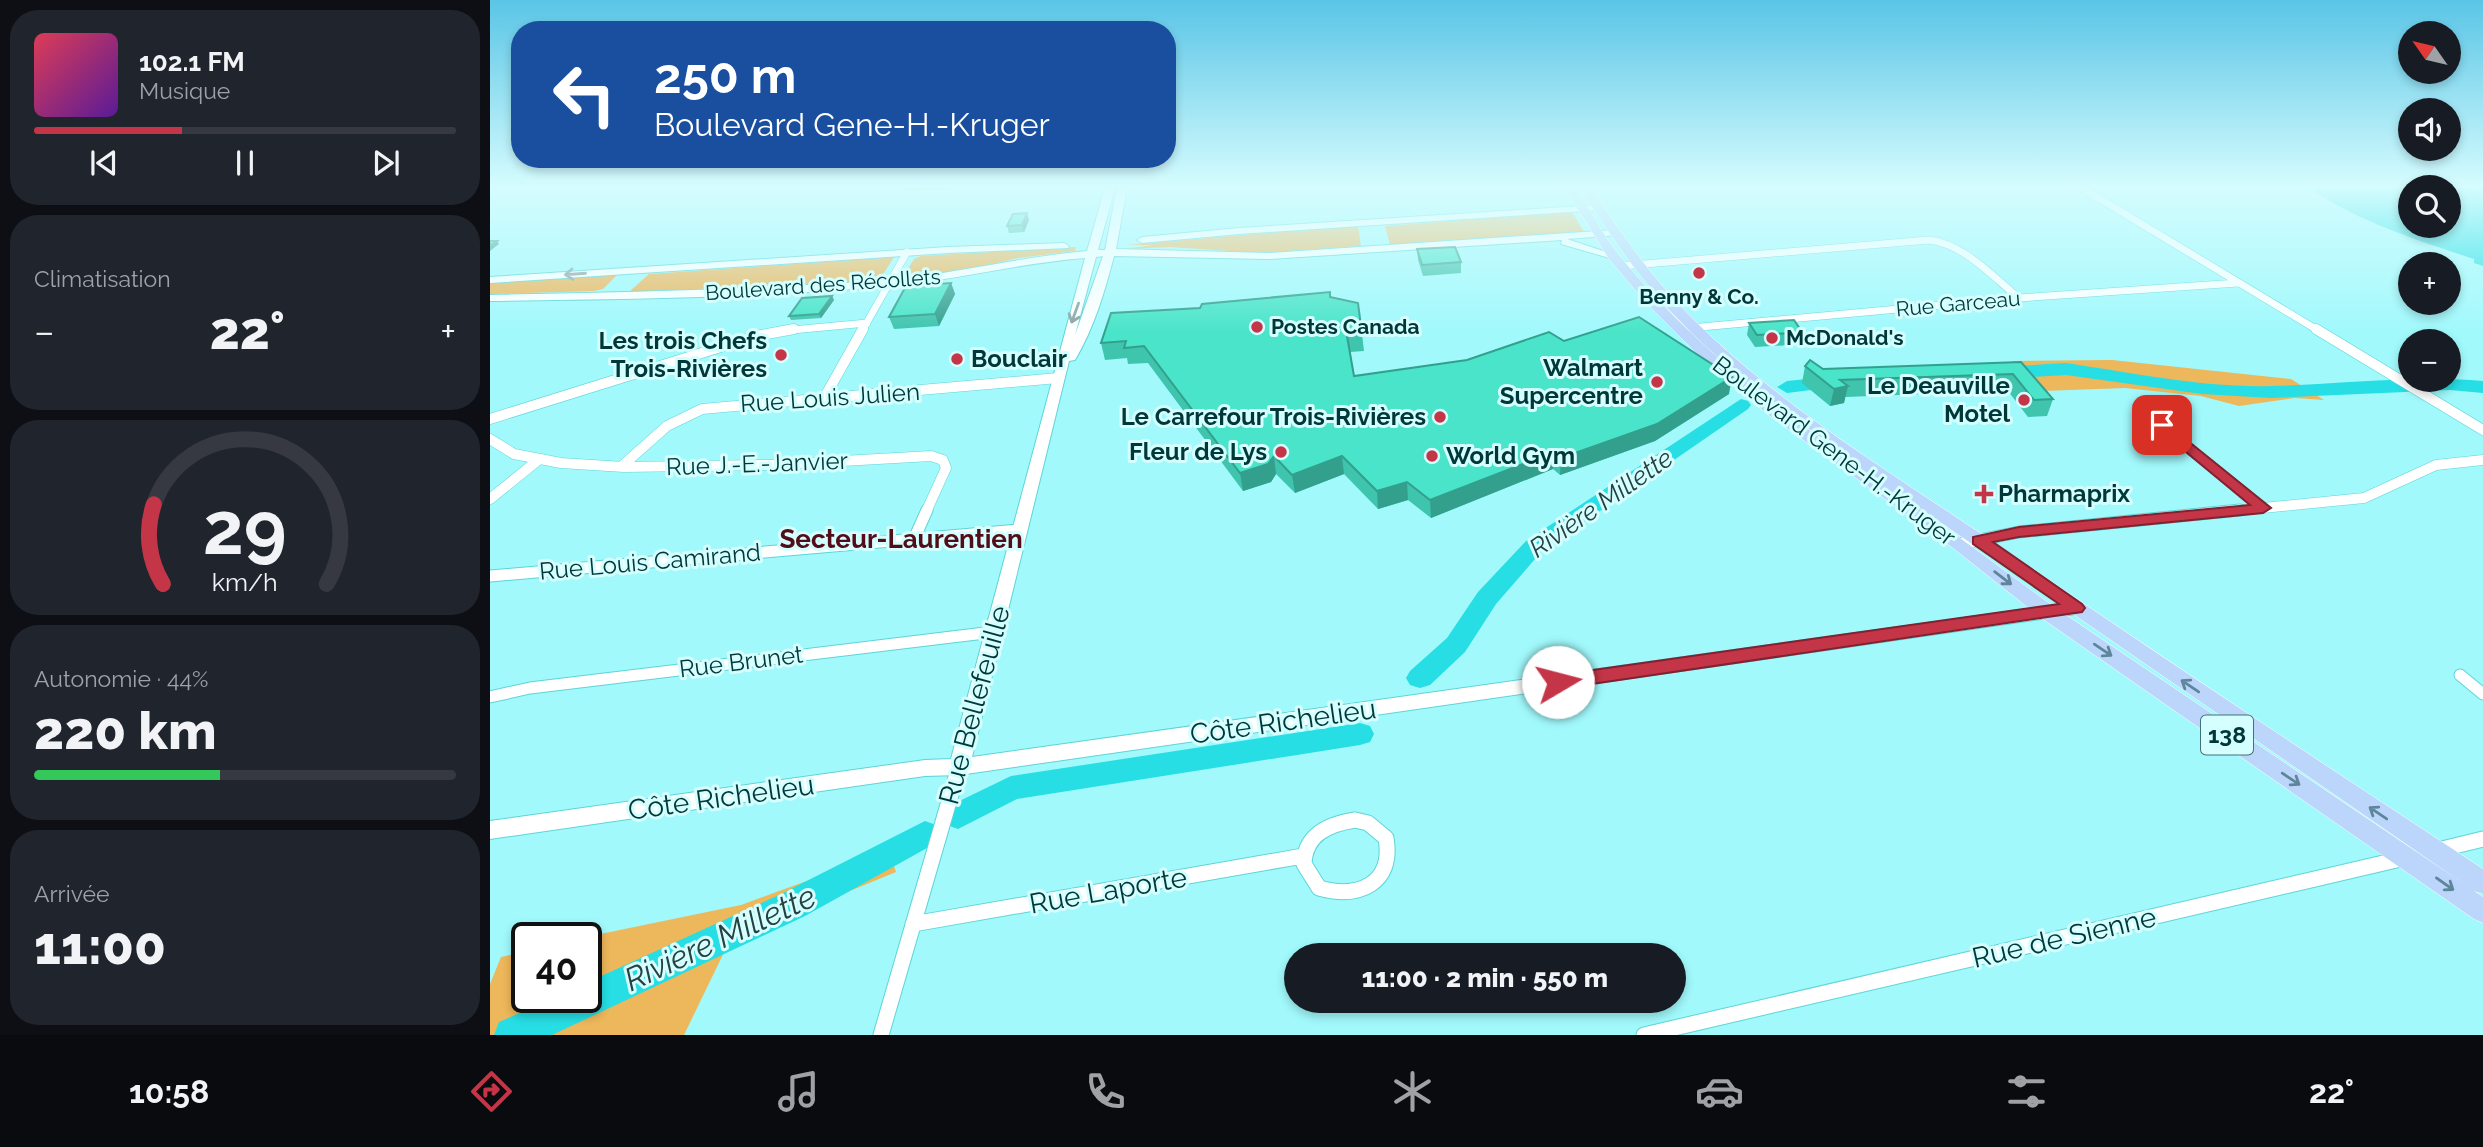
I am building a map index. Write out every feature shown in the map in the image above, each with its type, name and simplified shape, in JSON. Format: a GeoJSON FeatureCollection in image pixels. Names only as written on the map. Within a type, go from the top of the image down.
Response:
{"type":"FeatureCollection","features":[{"type":"Feature","properties":{"kind":"main road","name":"Rue Bellefeuille"},"geometry":{"type":"LineString","coordinates":[[959,767],[1097,236]]}},
{"type":"Feature","properties":{"kind":"main road","name":"Rue Bellefeuille"},"geometry":{"type":"LineString","coordinates":[[1059,375],[1076,346],[1090,312],[1112,236]]}},
{"type":"Feature","properties":{"kind":"main road","name":"Boulevard des Récollets"},"geometry":{"type":"LineString","coordinates":[[490,280],[907,252],[1094,248],[1223,236]]}},
{"type":"Feature","properties":{"kind":"main road"},"geometry":{"type":"LineString","coordinates":[[1372,236],[1372,250]]}},
{"type":"Feature","properties":{"kind":"main road","name":"Boulevard des Récollets"},"geometry":{"type":"LineString","coordinates":[[1110,247],[1269,256],[1570,236]]}},
{"type":"Feature","properties":{"kind":"main road","name":"Boulevard Gene-H.-Kruger"},"geometry":{"type":"LineString","coordinates":[[1600,236],[1617,261],[1678,329],[1775,413],[1959,544],[2047,612],[2483,911]]}},
{"type":"Feature","properties":{"kind":"main road","name":"Boulevard Gene-H.-Kruger"},"geometry":{"type":"LineString","coordinates":[[1617,236],[1695,327],[1723,354],[1791,407],[2076,608],[2483,883]]}},
{"type":"Feature","properties":{"kind":"main road"},"geometry":{"type":"LineString","coordinates":[[1549,238],[1617,261]]}},
{"type":"Feature","properties":{"kind":"main road","name":"Boulevard des Récollets"},"geometry":{"type":"LineString","coordinates":[[490,298],[747,292],[888,283],[943,278],[1094,248]]}},
{"type":"Feature","properties":{"kind":"main road"},"geometry":{"type":"LineString","coordinates":[[616,295],[643,270]]}},
{"type":"Feature","properties":{"kind":"main road"},"geometry":{"type":"LineString","coordinates":[[600,296],[628,271]]}},
{"type":"Feature","properties":{"kind":"main road","name":"Côte Richelieu"},"geometry":{"type":"LineString","coordinates":[[490,830],[900,771],[959,767],[2076,608]]}},
{"type":"Feature","properties":{"kind":"street"},"geometry":{"type":"LineString","coordinates":[[2161,236],[2483,430]]}},
{"type":"Feature","properties":{"kind":"street"},"geometry":{"type":"LineString","coordinates":[[1617,261],[1638,264],[1929,240],[1945,242],[1956,248],[2019,298]]}},
{"type":"Feature","properties":{"kind":"street"},"geometry":{"type":"LineString","coordinates":[[824,400],[907,252]]}},
{"type":"Feature","properties":{"kind":"street","name":"Rue Garceau"},"geometry":{"type":"LineString","coordinates":[[1678,329],[2019,298],[2238,283]]}},
{"type":"Feature","properties":{"kind":"street"},"geometry":{"type":"LineString","coordinates":[[490,419],[755,336],[788,330],[867,323]]}},
{"type":"Feature","properties":{"kind":"street","name":"Rue Louis Julien"},"geometry":{"type":"LineString","coordinates":[[622,466],[667,426],[702,409],[824,400],[1059,375]]}},
{"type":"Feature","properties":{"kind":"street"},"geometry":{"type":"LineString","coordinates":[[2175,434],[2263,508]]}},
{"type":"Feature","properties":{"kind":"street","name":"Rue J.-E.-Janvier"},"geometry":{"type":"LineString","coordinates":[[490,439],[492,444],[513,455],[537,461],[622,466],[754,467],[931,456],[943,460],[946,468],[914,539]]}},
{"type":"Feature","properties":{"kind":"street"},"geometry":{"type":"LineString","coordinates":[[1959,544],[2019,532],[2364,498],[2436,465],[2483,460]]}},
{"type":"Feature","properties":{"kind":"street"},"geometry":{"type":"LineString","coordinates":[[490,499],[537,461]]}},
{"type":"Feature","properties":{"kind":"street","name":"Rue Louis Camirand"},"geometry":{"type":"LineString","coordinates":[[490,576],[1019,530]]}},
{"type":"Feature","properties":{"kind":"street","name":"Rue Brunet"},"geometry":{"type":"LineString","coordinates":[[490,697],[530,688],[993,632]]}},
{"type":"Feature","properties":{"kind":"street"},"geometry":{"type":"LineString","coordinates":[[2460,675],[2483,694]]}},
{"type":"Feature","properties":{"kind":"street","name":"Rue Bellefeuille"},"geometry":{"type":"LineString","coordinates":[[881,1035],[959,767]]}},
{"type":"Feature","properties":{"kind":"street"},"geometry":{"type":"LineString","coordinates":[[1341,821],[1368,822],[1379,829],[1390,850],[1383,874],[1373,884],[1346,894],[1319,888],[1304,869],[1303,856],[1316,833],[1341,821]]}},
{"type":"Feature","properties":{"kind":"street","name":"Rue de Sienne"},"geometry":{"type":"LineString","coordinates":[[1644,1035],[1666,1033],[2483,839]]}},
{"type":"Feature","properties":{"kind":"street","name":"Rue Laporte"},"geometry":{"type":"LineString","coordinates":[[913,924],[1303,856]]}},
{"type":"Feature","properties":{"kind":"shaded area"},"geometry":{"type":"Polygon","coordinates":[[[1225,236],[1360,236],[1361,246],[1260,253],[1170,247],[1125,249],[1153,245],[1126,245],[1225,236]]]}},
{"type":"Feature","properties":{"kind":"shaded area"},"geometry":{"type":"Polygon","coordinates":[[[1388,236],[1520,236],[1390,245],[1388,236]]]}},
{"type":"Feature","properties":{"kind":"shaded area"},"geometry":{"type":"Polygon","coordinates":[[[1076,247],[1075,251],[1018,258],[953,273],[903,277],[914,259],[921,256],[1076,247]]]}},
{"type":"Feature","properties":{"kind":"shaded area"},"geometry":{"type":"Polygon","coordinates":[[[894,257],[880,279],[875,281],[629,292],[649,274],[894,257]]]}},
{"type":"Feature","properties":{"kind":"shaded area"},"geometry":{"type":"Polygon","coordinates":[[[616,276],[603,289],[594,291],[490,294],[490,282],[616,276]]]}},
{"type":"Feature","properties":{"kind":"shaded area"},"geometry":{"type":"Polygon","coordinates":[[[2112,360],[2291,379],[2324,400],[2295,398],[2239,406],[2201,396],[2125,388],[2042,391],[2002,370],[2013,361],[2112,360]]]}},
{"type":"Feature","properties":{"kind":"shaded area"},"geometry":{"type":"Polygon","coordinates":[[[889,851],[896,872],[730,940],[684,1035],[490,1035],[490,984],[501,957],[511,955],[511,1013],[602,1013],[602,934],[741,905],[889,851]]]}},
{"type":"Feature","properties":{"kind":"water"},"geometry":{"type":"Polygon","coordinates":[[[2483,236],[2483,266],[2474,263],[2474,259],[2461,255],[2461,252],[2453,252],[2412,238],[2483,236]]]}},
{"type":"Feature","properties":{"kind":"building"},"geometry":{"type":"Polygon","coordinates":[[[1455,247],[1461,262],[1422,265],[1417,249],[1455,247]]]}},
{"type":"Feature","properties":{"kind":"building"},"geometry":{"type":"Polygon","coordinates":[[[951,283],[935,314],[889,317],[906,286],[951,283]]]}},
{"type":"Feature","properties":{"kind":"building","name":"Le Carrefour Trois-Rivières"},"geometry":{"type":"Polygon","coordinates":[[[1330,292],[1330,297],[1358,303],[1362,334],[1347,336],[1354,376],[1467,360],[1549,332],[1564,341],[1639,317],[1732,377],[1657,424],[1561,458],[1554,452],[1430,500],[1407,482],[1377,491],[1342,456],[1292,475],[1274,456],[1268,464],[1240,473],[1144,346],[1124,348],[1126,341],[1101,343],[1111,313],[1200,308],[1202,304],[1330,292]]]}},
{"type":"Feature","properties":{"kind":"building"},"geometry":{"type":"Polygon","coordinates":[[[832,296],[819,314],[789,316],[802,298],[832,296]]]}},
{"type":"Feature","properties":{"kind":"building"},"geometry":{"type":"Polygon","coordinates":[[[1794,320],[1800,329],[1794,333],[1757,335],[1749,323],[1794,320]]]}},
{"type":"Feature","properties":{"kind":"building"},"geometry":{"type":"Polygon","coordinates":[[[1810,360],[1823,369],[2021,362],[2053,399],[2034,400],[2013,374],[1840,380],[1848,386],[1834,389],[1805,366],[1810,360]]]}},
{"type":"Feature","properties":{"kind":"waterway","name":"Rivière Millette"},"geometry":{"type":"LineString","coordinates":[[1999,373],[2066,369],[2202,388],[2271,392],[2450,384],[2483,387]]}},
{"type":"Feature","properties":{"kind":"waterway","name":"Rivière Millette"},"geometry":{"type":"LineString","coordinates":[[1787,387],[1836,382]]}},
{"type":"Feature","properties":{"kind":"waterway","name":"Rivière Millette"},"geometry":{"type":"LineString","coordinates":[[1420,678],[1456,645],[1487,598],[1534,546],[1741,405]]}},
{"type":"Feature","properties":{"kind":"waterway","name":"Rivière Millette"},"geometry":{"type":"LineString","coordinates":[[958,816],[1011,788],[1360,734]]}},
{"type":"Feature","properties":{"kind":"waterway","name":"Rivière Millette"},"geometry":{"type":"LineString","coordinates":[[512,1035],[793,905],[925,834]]}},
{"type":"Feature","properties":{"kind":"place","name":"Benny & Co."},"geometry":{"type":"Point","coordinates":[1699,273]}},
{"type":"Feature","properties":{"kind":"place","name":"Postes Canada"},"geometry":{"type":"Point","coordinates":[1257,327]}},
{"type":"Feature","properties":{"kind":"place","name":"McDonald's"},"geometry":{"type":"Point","coordinates":[1772,338]}},
{"type":"Feature","properties":{"kind":"place","name":"Les trois Chefs Trois-Rivières"},"geometry":{"type":"Point","coordinates":[781,355]}},
{"type":"Feature","properties":{"kind":"place","name":"Bouclair"},"geometry":{"type":"Point","coordinates":[957,359]}},
{"type":"Feature","properties":{"kind":"place","name":"Walmart Supercentre"},"geometry":{"type":"Point","coordinates":[1657,382]}},
{"type":"Feature","properties":{"kind":"place","name":"Le Deauville Motel"},"geometry":{"type":"Point","coordinates":[2024,400]}},
{"type":"Feature","properties":{"kind":"place","name":"Le Carrefour Trois-Rivières"},"geometry":{"type":"Point","coordinates":[1440,417]}},
{"type":"Feature","properties":{"kind":"place","name":"Fleur de Lys"},"geometry":{"type":"Point","coordinates":[1281,452]}},
{"type":"Feature","properties":{"kind":"place","name":"World Gym"},"geometry":{"type":"Point","coordinates":[1432,456]}},
{"type":"Feature","properties":{"kind":"place","name":"Pharmaprix"},"geometry":{"type":"Point","coordinates":[1984,494]}},
{"type":"Feature","properties":{"kind":"district","name":"Secteur-Laurentien"},"geometry":{"type":"Point","coordinates":[901,539]}},
{"type":"Feature","properties":{"kind":"route"},"geometry":{"type":"LineString","coordinates":[[1558,682],[2076,608],[1979,540],[2019,532],[2263,508],[2162,425]]}}]}
